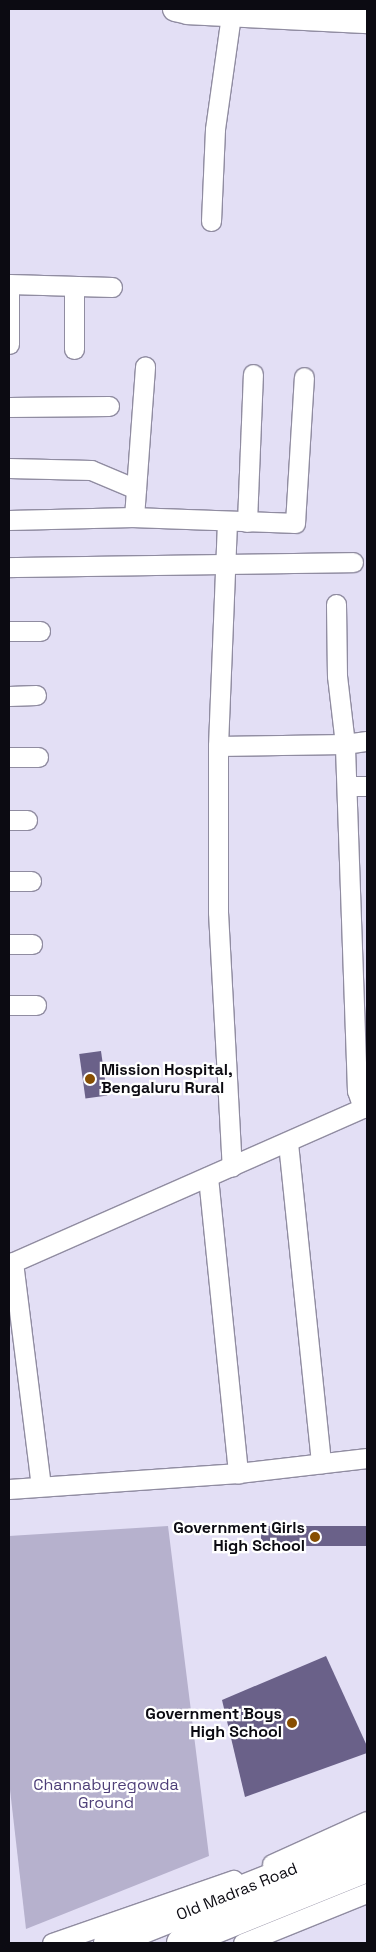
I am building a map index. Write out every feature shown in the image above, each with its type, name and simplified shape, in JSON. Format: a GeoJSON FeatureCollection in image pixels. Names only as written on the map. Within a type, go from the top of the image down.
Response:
{"type":"FeatureCollection","features":[{"type":"Feature","properties":{"kind":"highway","name":"Old Madras Road"},"geometry":{"type":"LineString","coordinates":[[108,1943],[367,1840]]}},
{"type":"Feature","properties":{"kind":"highway","name":"Old Madras Road"},"geometry":{"type":"LineString","coordinates":[[182,1943],[367,1868]]}},
{"type":"Feature","properties":{"kind":"main road"},"geometry":{"type":"LineString","coordinates":[[175,9],[231,15],[367,21]]}},
{"type":"Feature","properties":{"kind":"street"},"geometry":{"type":"LineString","coordinates":[[211,221],[215,130],[231,15]]}},
{"type":"Feature","properties":{"kind":"street"},"geometry":{"type":"LineString","coordinates":[[367,15],[367,21]]}},
{"type":"Feature","properties":{"kind":"street"},"geometry":{"type":"LineString","coordinates":[[9,344],[9,284],[112,287]]}},
{"type":"Feature","properties":{"kind":"street"},"geometry":{"type":"LineString","coordinates":[[74,286],[74,349]]}},
{"type":"Feature","properties":{"kind":"street"},"geometry":{"type":"LineString","coordinates":[[134,517],[145,366]]}},
{"type":"Feature","properties":{"kind":"street"},"geometry":{"type":"LineString","coordinates":[[248,522],[253,374]]}},
{"type":"Feature","properties":{"kind":"street"},"geometry":{"type":"LineString","coordinates":[[9,520],[134,517],[227,522],[295,523],[304,377]]}},
{"type":"Feature","properties":{"kind":"street"},"geometry":{"type":"LineString","coordinates":[[9,407],[109,406]]}},
{"type":"Feature","properties":{"kind":"street"},"geometry":{"type":"LineString","coordinates":[[9,468],[92,470],[136,489]]}},
{"type":"Feature","properties":{"kind":"street"},"geometry":{"type":"LineString","coordinates":[[227,522],[218,746],[218,912],[232,1167]]}},
{"type":"Feature","properties":{"kind":"street"},"geometry":{"type":"LineString","coordinates":[[9,567],[353,562]]}},
{"type":"Feature","properties":{"kind":"street"},"geometry":{"type":"LineString","coordinates":[[41,1486],[11,1263],[288,1143],[365,1107],[357,1091],[347,853],[348,786],[337,676],[336,604]]}},
{"type":"Feature","properties":{"kind":"street"},"geometry":{"type":"LineString","coordinates":[[9,631],[40,631]]}},
{"type":"Feature","properties":{"kind":"street"},"geometry":{"type":"LineString","coordinates":[[9,696],[36,695]]}},
{"type":"Feature","properties":{"kind":"street"},"geometry":{"type":"LineString","coordinates":[[218,746],[345,744],[367,741]]}},
{"type":"Feature","properties":{"kind":"street"},"geometry":{"type":"LineString","coordinates":[[9,757],[38,757]]}},
{"type":"Feature","properties":{"kind":"street"},"geometry":{"type":"LineString","coordinates":[[348,786],[367,786]]}},
{"type":"Feature","properties":{"kind":"street"},"geometry":{"type":"LineString","coordinates":[[9,881],[30,881]]}},
{"type":"Feature","properties":{"kind":"street"},"geometry":{"type":"LineString","coordinates":[[9,944],[32,944]]}},
{"type":"Feature","properties":{"kind":"street"},"geometry":{"type":"LineString","coordinates":[[9,1005],[36,1005]]}},
{"type":"Feature","properties":{"kind":"street"},"geometry":{"type":"LineString","coordinates":[[288,1143],[321,1463]]}},
{"type":"Feature","properties":{"kind":"street"},"geometry":{"type":"LineString","coordinates":[[208,1177],[238,1473]]}},
{"type":"Feature","properties":{"kind":"street"},"geometry":{"type":"LineString","coordinates":[[9,1489],[238,1473],[367,1458]]}},
{"type":"Feature","properties":{"kind":"street"},"geometry":{"type":"LineString","coordinates":[[52,1943],[257,1871],[367,1821]]}},
{"type":"Feature","properties":{"kind":"street"},"geometry":{"type":"LineString","coordinates":[[264,1939],[367,1893]]}},
{"type":"Feature","properties":{"kind":"green space","name":"Channabyregowda Ground"},"geometry":{"type":"Polygon","coordinates":[[[168,1526],[209,1856],[26,1929],[9,1781],[9,1536],[168,1526]]]}},
{"type":"Feature","properties":{"kind":"building"},"geometry":{"type":"Polygon","coordinates":[[[101,1051],[107,1096],[85,1099],[79,1054],[101,1051]]]}},
{"type":"Feature","properties":{"kind":"building","name":"Government Girls High School"},"geometry":{"type":"Polygon","coordinates":[[[261,1526],[367,1526],[367,1546],[261,1546],[261,1526]]]}},
{"type":"Feature","properties":{"kind":"building","name":"Government Boys High School"},"geometry":{"type":"Polygon","coordinates":[[[326,1656],[367,1746],[367,1753],[245,1797],[222,1700],[326,1656]]]}},
{"type":"Feature","properties":{"kind":"place","name":"Mission Hospital, Bengaluru Rural"},"geometry":{"type":"Point","coordinates":[90,1079]}},
{"type":"Feature","properties":{"kind":"place","name":"Government Girls High School"},"geometry":{"type":"Point","coordinates":[315,1537]}},
{"type":"Feature","properties":{"kind":"place","name":"Government Boys High School"},"geometry":{"type":"Point","coordinates":[292,1723]}}]}
